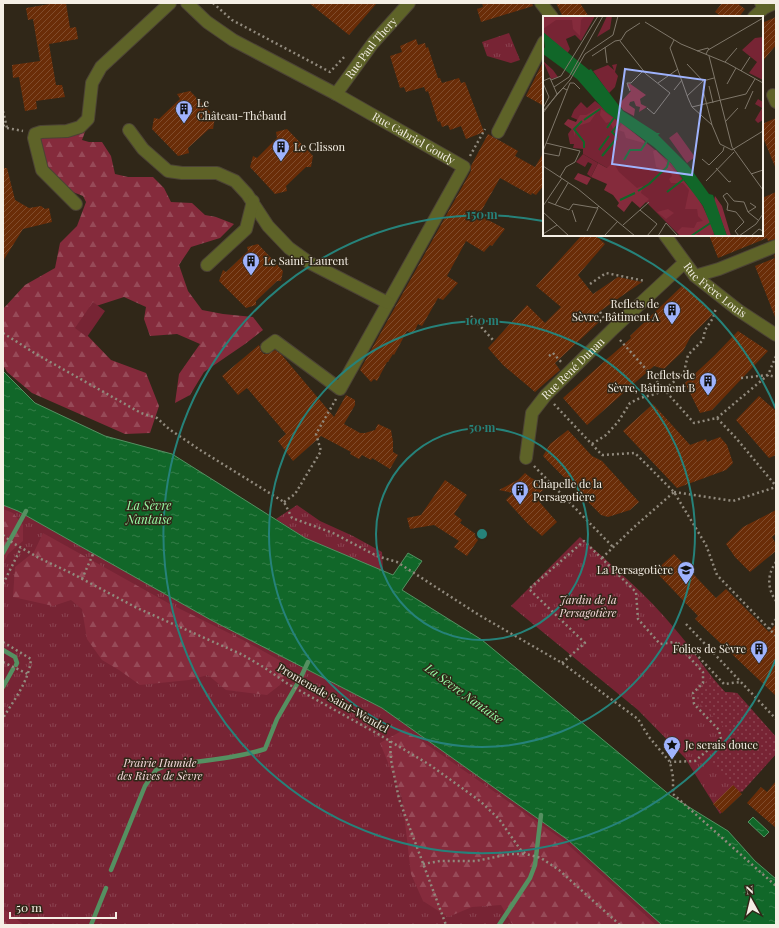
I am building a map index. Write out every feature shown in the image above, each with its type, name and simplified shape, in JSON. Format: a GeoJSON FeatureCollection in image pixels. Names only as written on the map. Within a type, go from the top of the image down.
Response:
{"type":"FeatureCollection","features":[{"type":"Feature","properties":{"kind":"street"},"geometry":{"type":"LineString","coordinates":[[76,204],[42,170],[34,138],[35,134],[41,132],[67,131],[80,127],[88,119],[92,83],[101,66],[170,3]]}},
{"type":"Feature","properties":{"kind":"street","name":"Rue Gabriel Goudy"},"geometry":{"type":"LineString","coordinates":[[187,3],[207,22],[233,40],[336,94],[464,167],[340,389]]}},
{"type":"Feature","properties":{"kind":"street","name":"Rue Paul Thery"},"geometry":{"type":"LineString","coordinates":[[336,94],[373,43],[409,3]]}},
{"type":"Feature","properties":{"kind":"street"},"geometry":{"type":"LineString","coordinates":[[541,3],[551,16]]}},
{"type":"Feature","properties":{"kind":"street"},"geometry":{"type":"LineString","coordinates":[[755,16],[767,5]]}},
{"type":"Feature","properties":{"kind":"street"},"geometry":{"type":"LineString","coordinates":[[498,132],[543,44]]}},
{"type":"Feature","properties":{"kind":"street"},"geometry":{"type":"LineString","coordinates":[[129,130],[143,149],[168,171],[182,173],[217,173],[235,181],[252,201],[268,226],[289,248],[310,263],[388,303]]}},
{"type":"Feature","properties":{"kind":"street"},"geometry":{"type":"LineString","coordinates":[[246,229],[252,201]]}},
{"type":"Feature","properties":{"kind":"street"},"geometry":{"type":"LineString","coordinates":[[207,265],[246,229],[268,226]]}},
{"type":"Feature","properties":{"kind":"street","name":"Rue Frère Louis"},"geometry":{"type":"LineString","coordinates":[[666,236],[695,276],[738,310],[776,335]]}},
{"type":"Feature","properties":{"kind":"street"},"geometry":{"type":"LineString","coordinates":[[695,276],[719,269],[776,246]]}},
{"type":"Feature","properties":{"kind":"street","name":"Rue René Dunan"},"geometry":{"type":"LineString","coordinates":[[526,458],[532,413],[609,326],[684,263]]}},
{"type":"Feature","properties":{"kind":"street"},"geometry":{"type":"LineString","coordinates":[[267,347],[276,341],[340,389]]}},
{"type":"Feature","properties":{"kind":"path"},"geometry":{"type":"LineString","coordinates":[[213,3],[232,20],[330,72],[347,55]]}},
{"type":"Feature","properties":{"kind":"path"},"geometry":{"type":"LineString","coordinates":[[3,111],[7,128]]}},
{"type":"Feature","properties":{"kind":"path"},"geometry":{"type":"LineString","coordinates":[[3,125],[7,128],[35,134]]}},
{"type":"Feature","properties":{"kind":"path"},"geometry":{"type":"LineString","coordinates":[[590,284],[606,273],[648,282]]}},
{"type":"Feature","properties":{"kind":"path"},"geometry":{"type":"LineString","coordinates":[[592,444],[606,435],[618,422],[630,403],[640,398],[656,394],[665,389],[684,372],[688,355],[703,340],[705,330],[713,318],[716,308]]}},
{"type":"Feature","properties":{"kind":"path"},"geometry":{"type":"LineString","coordinates":[[600,312],[609,326],[694,423],[717,418],[730,408],[768,375],[776,356]]}},
{"type":"Feature","properties":{"kind":"path"},"geometry":{"type":"LineString","coordinates":[[471,316],[494,341]]}},
{"type":"Feature","properties":{"kind":"path"},"geometry":{"type":"LineString","coordinates":[[3,333],[36,354],[141,414],[157,418],[169,429],[200,450],[284,502],[292,518],[334,533],[377,556],[398,562],[480,615],[562,663],[638,719],[670,762],[674,794],[776,886]]}},
{"type":"Feature","properties":{"kind":"path"},"geometry":{"type":"LineString","coordinates":[[549,356],[553,354],[563,364]]}},
{"type":"Feature","properties":{"kind":"path"},"geometry":{"type":"LineString","coordinates":[[741,378],[768,375],[776,377]]}},
{"type":"Feature","properties":{"kind":"path"},"geometry":{"type":"LineString","coordinates":[[284,502],[295,494],[321,451],[316,434],[334,403],[340,389]]}},
{"type":"Feature","properties":{"kind":"path"},"geometry":{"type":"LineString","coordinates":[[546,396],[602,455],[635,453],[674,492],[706,545],[717,575],[776,636]]}},
{"type":"Feature","properties":{"kind":"path"},"geometry":{"type":"LineString","coordinates":[[602,558],[674,492],[733,501],[776,486],[736,438],[717,418]]}},
{"type":"Feature","properties":{"kind":"path"},"geometry":{"type":"LineString","coordinates":[[526,458],[613,547]]}},
{"type":"Feature","properties":{"kind":"path","name":"Promenade Saint-Wendel"},"geometry":{"type":"LineString","coordinates":[[3,535],[38,558],[137,608],[244,655],[288,684],[430,765],[480,800],[499,819],[520,849],[526,854],[540,858],[559,870],[620,925]]}},
{"type":"Feature","properties":{"kind":"path"},"geometry":{"type":"LineString","coordinates":[[562,663],[584,643],[529,590],[584,541],[636,592],[638,619],[660,644],[676,642],[694,652],[724,684],[741,682]]}},
{"type":"Feature","properties":{"kind":"path"},"geometry":{"type":"LineString","coordinates":[[3,584],[21,548]]}},
{"type":"Feature","properties":{"kind":"path"},"geometry":{"type":"LineString","coordinates":[[82,579],[94,552]]}},
{"type":"Feature","properties":{"kind":"path"},"geometry":{"type":"LineString","coordinates":[[776,562],[771,568],[769,584],[771,593],[776,601]]}},
{"type":"Feature","properties":{"kind":"path"},"geometry":{"type":"LineString","coordinates":[[769,629],[776,620]]}},
{"type":"Feature","properties":{"kind":"path"},"geometry":{"type":"LineString","coordinates":[[686,624],[776,719]]}},
{"type":"Feature","properties":{"kind":"path"},"geometry":{"type":"LineString","coordinates":[[3,642],[31,659],[28,674],[3,718]]}},
{"type":"Feature","properties":{"kind":"path"},"geometry":{"type":"LineString","coordinates":[[670,762],[695,761],[721,739],[719,730],[694,704],[693,693],[703,683],[703,672],[676,642]]}},
{"type":"Feature","properties":{"kind":"path"},"geometry":{"type":"LineString","coordinates":[[3,662],[28,674]]}},
{"type":"Feature","properties":{"kind":"path"},"geometry":{"type":"LineString","coordinates":[[390,741],[391,760],[399,799],[446,925]]}},
{"type":"Feature","properties":{"kind":"path"},"geometry":{"type":"LineString","coordinates":[[423,864],[476,861],[510,854],[526,854]]}},
{"type":"Feature","properties":{"kind":"green space"},"geometry":{"type":"Polygon","coordinates":[[[509,33],[520,60],[511,63],[487,56],[482,42],[509,33]]]}},
{"type":"Feature","properties":{"kind":"green space"},"geometry":{"type":"Polygon","coordinates":[[[61,129],[85,132],[82,140],[89,142],[102,142],[111,156],[115,174],[128,177],[153,177],[164,188],[171,202],[192,203],[205,215],[216,217],[234,224],[220,238],[191,247],[179,265],[188,291],[202,310],[253,317],[263,330],[204,372],[190,395],[175,403],[179,374],[200,344],[177,334],[150,336],[144,319],[146,307],[124,297],[90,308],[85,333],[111,360],[146,373],[159,406],[150,433],[125,434],[32,393],[7,372],[3,365],[3,309],[25,285],[55,268],[60,243],[77,226],[86,202],[83,196],[50,183],[38,138],[61,129]]]}},
{"type":"Feature","properties":{"kind":"green space"},"geometry":{"type":"Polygon","coordinates":[[[93,302],[105,311],[87,337],[75,328],[93,302]]]}},
{"type":"Feature","properties":{"kind":"green space","name":"Prairie Humide des Rives de Sèvre"},"geometry":{"type":"Polygon","coordinates":[[[3,505],[18,511],[211,620],[382,708],[568,840],[662,925],[3,925],[3,505]]]}},
{"type":"Feature","properties":{"kind":"green space"},"geometry":{"type":"Polygon","coordinates":[[[297,505],[320,521],[353,536],[382,552],[383,571],[305,538],[276,519],[297,505]]]}},
{"type":"Feature","properties":{"kind":"green space"},"geometry":{"type":"Polygon","coordinates":[[[3,509],[13,513],[23,525],[23,541],[8,554],[3,564],[3,509]]]}},
{"type":"Feature","properties":{"kind":"green space"},"geometry":{"type":"Polygon","coordinates":[[[43,533],[170,604],[243,640],[281,661],[285,674],[280,685],[267,695],[226,690],[208,675],[189,680],[140,685],[102,660],[87,639],[82,609],[71,600],[53,606],[13,597],[15,567],[34,552],[43,533]]]}},
{"type":"Feature","properties":{"kind":"green space","name":"Jardin de la Persagotière"},"geometry":{"type":"Polygon","coordinates":[[[580,537],[653,604],[682,637],[725,692],[737,693],[776,737],[776,754],[720,814],[685,758],[638,710],[511,606],[580,537]]]}},
{"type":"Feature","properties":{"kind":"green space"},"geometry":{"type":"Polygon","coordinates":[[[711,677],[725,692],[737,693],[776,737],[776,754],[742,792],[707,760],[732,735],[697,701],[696,691],[711,677]]]}},
{"type":"Feature","properties":{"kind":"green space"},"geometry":{"type":"Polygon","coordinates":[[[405,729],[563,840],[656,925],[515,925],[512,924],[501,905],[472,907],[448,917],[423,901],[411,874],[402,797],[380,743],[405,729]]]}},
{"type":"Feature","properties":{"kind":"green space"},"geometry":{"type":"Polygon","coordinates":[[[5,910],[24,925],[3,925],[3,911],[5,910]]]}},
{"type":"Feature","properties":{"kind":"water","name":"La Sèvre Nantaise"},"geometry":{"type":"Polygon","coordinates":[[[3,371],[35,403],[105,436],[172,454],[305,538],[393,575],[408,553],[422,561],[402,590],[482,640],[671,796],[728,831],[755,861],[776,879],[776,925],[662,925],[568,840],[382,708],[211,620],[18,511],[3,505],[3,371]]]}},
{"type":"Feature","properties":{"kind":"water"},"geometry":{"type":"Polygon","coordinates":[[[753,817],[769,832],[764,837],[748,822],[753,817]]]}},
{"type":"Feature","properties":{"kind":"building"},"geometry":{"type":"Polygon","coordinates":[[[56,3],[66,3],[70,28],[76,27],[78,39],[49,44],[56,85],[62,85],[65,97],[36,101],[37,109],[25,111],[19,77],[13,78],[12,65],[40,61],[33,19],[28,20],[26,8],[56,3]]]}},
{"type":"Feature","properties":{"kind":"building"},"geometry":{"type":"Polygon","coordinates":[[[309,3],[377,3],[349,35],[309,3]]]}},
{"type":"Feature","properties":{"kind":"building"},"geometry":{"type":"Polygon","coordinates":[[[482,3],[532,3],[533,6],[481,22],[477,9],[483,7],[482,3]]]}},
{"type":"Feature","properties":{"kind":"building"},"geometry":{"type":"Polygon","coordinates":[[[556,3],[580,3],[588,16],[562,16],[556,3]]]}},
{"type":"Feature","properties":{"kind":"building"},"geometry":{"type":"Polygon","coordinates":[[[722,3],[737,3],[745,9],[740,16],[721,16],[715,12],[722,3]]]}},
{"type":"Feature","properties":{"kind":"building"},"geometry":{"type":"Polygon","coordinates":[[[776,17],[776,45],[763,61],[763,23],[776,17]]]}},
{"type":"Feature","properties":{"kind":"building"},"geometry":{"type":"Polygon","coordinates":[[[416,39],[418,45],[425,43],[426,48],[428,47],[438,78],[440,78],[442,83],[459,78],[461,83],[465,82],[484,132],[466,139],[461,126],[450,130],[448,125],[442,127],[440,121],[438,122],[428,91],[426,92],[424,87],[406,92],[404,87],[400,88],[390,56],[402,52],[400,46],[416,39]]]}},
{"type":"Feature","properties":{"kind":"building"},"geometry":{"type":"Polygon","coordinates":[[[543,62],[543,105],[526,96],[543,62]]]}},
{"type":"Feature","properties":{"kind":"building","name":"Le Château-Thébaud"},"geometry":{"type":"Polygon","coordinates":[[[190,91],[215,117],[213,129],[209,129],[188,148],[189,153],[178,156],[152,129],[154,118],[159,119],[180,99],[177,94],[190,91]]]}},
{"type":"Feature","properties":{"kind":"building"},"geometry":{"type":"Polygon","coordinates":[[[776,118],[776,169],[763,137],[763,124],[776,118]]]}},
{"type":"Feature","properties":{"kind":"building","name":"Le Clisson"},"geometry":{"type":"Polygon","coordinates":[[[287,129],[313,156],[311,167],[306,167],[286,186],[287,191],[275,194],[250,167],[253,156],[257,158],[277,138],[276,132],[287,129]]]}},
{"type":"Feature","properties":{"kind":"building"},"geometry":{"type":"Polygon","coordinates":[[[488,134],[518,151],[515,156],[535,167],[543,154],[543,186],[536,195],[532,193],[531,195],[500,178],[479,215],[505,229],[492,246],[490,245],[484,252],[466,241],[447,276],[458,283],[443,300],[438,298],[422,326],[418,324],[413,334],[407,331],[394,355],[393,354],[387,362],[377,381],[374,379],[371,382],[360,370],[471,171],[471,166],[488,134]]]}},
{"type":"Feature","properties":{"kind":"building"},"geometry":{"type":"Polygon","coordinates":[[[3,168],[7,168],[15,200],[29,208],[41,206],[45,209],[49,208],[52,222],[23,229],[3,261],[3,168]]]}},
{"type":"Feature","properties":{"kind":"building"},"geometry":{"type":"Polygon","coordinates":[[[776,192],[776,239],[768,241],[767,238],[718,258],[709,236],[763,236],[763,198],[776,192]]]}},
{"type":"Feature","properties":{"kind":"building"},"geometry":{"type":"Polygon","coordinates":[[[581,236],[596,236],[605,244],[578,275],[593,294],[618,277],[642,282],[593,316],[599,322],[555,363],[560,370],[535,392],[503,365],[488,348],[527,305],[545,323],[561,307],[536,286],[581,236]]]}},
{"type":"Feature","properties":{"kind":"building","name":"Le Saint-Laurent"},"geometry":{"type":"Polygon","coordinates":[[[258,244],[283,271],[281,281],[277,281],[256,301],[256,305],[246,308],[219,281],[223,270],[226,272],[248,251],[247,247],[258,244]]]}},
{"type":"Feature","properties":{"kind":"building"},"geometry":{"type":"Polygon","coordinates":[[[776,254],[775,317],[755,266],[775,258],[774,255],[776,254]]]}},
{"type":"Feature","properties":{"kind":"building"},"geometry":{"type":"Polygon","coordinates":[[[683,285],[713,314],[691,336],[683,351],[664,369],[654,366],[587,425],[563,398],[631,338],[630,336],[683,285]]]}},
{"type":"Feature","properties":{"kind":"building"},"geometry":{"type":"Polygon","coordinates":[[[738,331],[768,351],[712,410],[700,413],[685,383],[738,331]]]}},
{"type":"Feature","properties":{"kind":"building"},"geometry":{"type":"Polygon","coordinates":[[[259,345],[264,354],[268,354],[275,350],[281,354],[334,417],[346,395],[355,400],[355,405],[344,424],[360,433],[375,430],[378,424],[391,430],[393,452],[398,455],[390,469],[372,458],[371,460],[362,455],[359,459],[350,454],[351,452],[321,436],[293,461],[278,441],[286,434],[247,388],[238,395],[222,376],[259,345]]]}},
{"type":"Feature","properties":{"kind":"building"},"geometry":{"type":"Polygon","coordinates":[[[759,396],[776,411],[776,455],[769,458],[736,420],[759,396]]]}},
{"type":"Feature","properties":{"kind":"building"},"geometry":{"type":"Polygon","coordinates":[[[653,404],[690,445],[706,439],[707,442],[720,437],[727,445],[733,463],[726,470],[677,488],[623,431],[653,404]]]}},
{"type":"Feature","properties":{"kind":"building"},"geometry":{"type":"Polygon","coordinates":[[[568,430],[592,456],[602,461],[639,502],[630,510],[608,517],[601,515],[543,456],[550,444],[568,430]]]}},
{"type":"Feature","properties":{"kind":"building","name":"Chapelle de la Persagotière"},"geometry":{"type":"Polygon","coordinates":[[[525,473],[536,480],[543,490],[535,497],[557,522],[542,536],[528,524],[506,500],[513,493],[499,490],[518,480],[525,473]]]}},
{"type":"Feature","properties":{"kind":"building"},"geometry":{"type":"Polygon","coordinates":[[[445,480],[467,495],[454,514],[462,520],[460,523],[477,535],[478,540],[467,556],[454,547],[459,541],[434,525],[410,529],[407,518],[421,515],[445,480]]]}},
{"type":"Feature","properties":{"kind":"building"},"geometry":{"type":"Polygon","coordinates":[[[776,510],[776,534],[772,537],[776,544],[776,551],[750,572],[735,557],[726,544],[743,527],[776,510]]]}},
{"type":"Feature","properties":{"kind":"building","name":"Folies de Sèvre"},"geometry":{"type":"Polygon","coordinates":[[[674,554],[716,598],[726,589],[769,632],[776,624],[776,696],[695,619],[698,616],[655,571],[674,554]]]}},
{"type":"Feature","properties":{"kind":"building"},"geometry":{"type":"Polygon","coordinates":[[[776,781],[776,828],[747,803],[761,787],[767,792],[776,781]]]}},
{"type":"Feature","properties":{"kind":"building"},"geometry":{"type":"Polygon","coordinates":[[[733,785],[742,794],[722,813],[713,804],[733,785]]]}},
{"type":"Feature","properties":{"kind":"waterway"},"geometry":{"type":"LineString","coordinates":[[3,553],[26,511]]}},
{"type":"Feature","properties":{"kind":"waterway"},"geometry":{"type":"LineString","coordinates":[[3,650],[15,657],[17,663],[16,665]]}},
{"type":"Feature","properties":{"kind":"waterway"},"geometry":{"type":"LineString","coordinates":[[111,870],[145,786],[156,770],[165,766],[228,757],[265,749],[277,719],[308,662]]}},
{"type":"Feature","properties":{"kind":"waterway"},"geometry":{"type":"LineString","coordinates":[[3,687],[13,669]]}},
{"type":"Feature","properties":{"kind":"waterway"},"geometry":{"type":"LineString","coordinates":[[499,925],[530,878],[535,865],[541,815]]}},
{"type":"Feature","properties":{"kind":"waterway"},"geometry":{"type":"LineString","coordinates":[[91,925],[106,888]]}},
{"type":"Feature","properties":{"kind":"place","name":"Le Château-Thébaud"},"geometry":{"type":"Point","coordinates":[184,124]}},
{"type":"Feature","properties":{"kind":"place","name":"Le Clisson"},"geometry":{"type":"Point","coordinates":[281,162]}},
{"type":"Feature","properties":{"kind":"place","name":"Le Saint-Laurent"},"geometry":{"type":"Point","coordinates":[251,276]}},
{"type":"Feature","properties":{"kind":"place","name":"Reflets de Sèvre, Bâtiment A"},"geometry":{"type":"Point","coordinates":[672,325]}},
{"type":"Feature","properties":{"kind":"place","name":"Reflets de Sèvre, Bâtiment B"},"geometry":{"type":"Point","coordinates":[708,396]}},
{"type":"Feature","properties":{"kind":"place","name":"Chapelle de la Persagotière"},"geometry":{"type":"Point","coordinates":[520,505]}},
{"type":"Feature","properties":{"kind":"place","name":"La Persagotière"},"geometry":{"type":"Point","coordinates":[686,585]}},
{"type":"Feature","properties":{"kind":"place","name":"Folies de Sèvre"},"geometry":{"type":"Point","coordinates":[759,664]}},
{"type":"Feature","properties":{"kind":"place","name":"Je serais douce"},"geometry":{"type":"Point","coordinates":[672,760]}}]}
